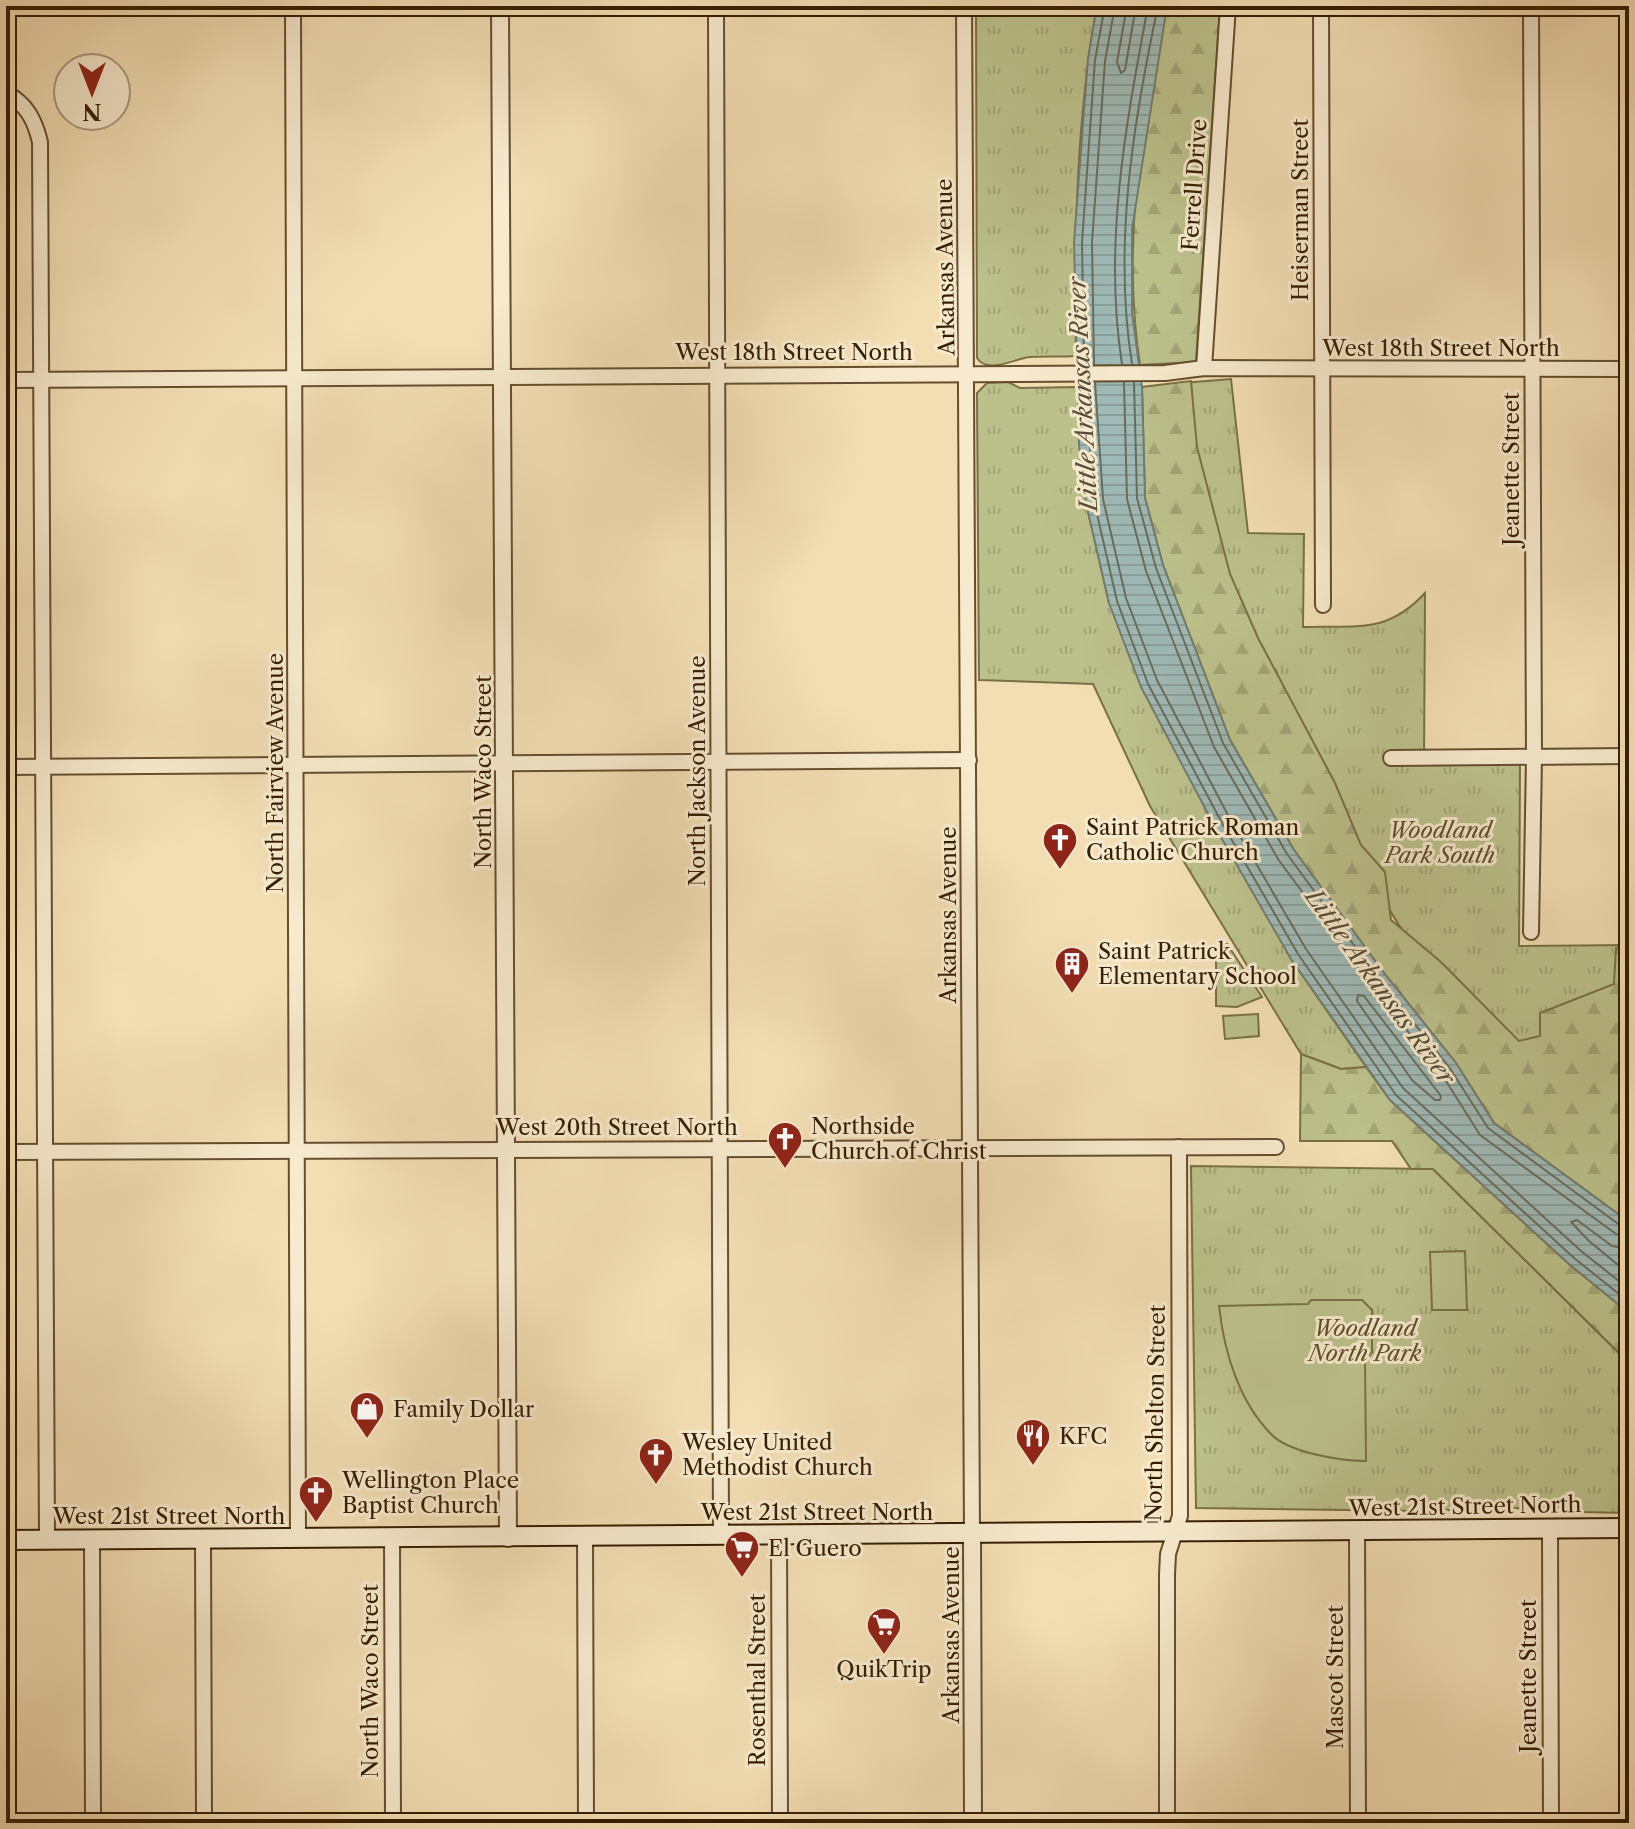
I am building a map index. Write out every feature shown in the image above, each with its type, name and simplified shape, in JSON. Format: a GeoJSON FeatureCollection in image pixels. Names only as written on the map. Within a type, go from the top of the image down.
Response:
{"type":"FeatureCollection","features":[{"type":"Feature","properties":{"kind":"main road","name":"West 21st Street North"},"geometry":{"type":"LineString","coordinates":[[6,1540],[1629,1528]]}},
{"type":"Feature","properties":{"kind":"street","name":"North Fairview Avenue"},"geometry":{"type":"LineString","coordinates":[[293,6],[298,1539]]}},
{"type":"Feature","properties":{"kind":"street","name":"North Waco Street"},"geometry":{"type":"LineString","coordinates":[[500,6],[508,1538]]}},
{"type":"Feature","properties":{"kind":"street","name":"North Jackson Avenue"},"geometry":{"type":"LineString","coordinates":[[716,6],[721,1536]]}},
{"type":"Feature","properties":{"kind":"street","name":"Arkansas Avenue"},"geometry":{"type":"LineString","coordinates":[[964,6],[973,1823]]}},
{"type":"Feature","properties":{"kind":"street","name":"Ferrell Drive"},"geometry":{"type":"LineString","coordinates":[[1204,368],[1228,6]]}},
{"type":"Feature","properties":{"kind":"street","name":"Heiserman Street"},"geometry":{"type":"LineString","coordinates":[[1321,6],[1323,605]]}},
{"type":"Feature","properties":{"kind":"street","name":"Jeanette Street"},"geometry":{"type":"LineString","coordinates":[[1531,6],[1534,757],[1531,932]]}},
{"type":"Feature","properties":{"kind":"street"},"geometry":{"type":"LineString","coordinates":[[6,93],[27,109],[36,123],[40,142],[47,1540]]}},
{"type":"Feature","properties":{"kind":"street","name":"West 18th Street North"},"geometry":{"type":"LineString","coordinates":[[6,380],[1165,373],[1204,368],[1629,369]]}},
{"type":"Feature","properties":{"kind":"street"},"geometry":{"type":"LineString","coordinates":[[1391,758],[1629,756]]}},
{"type":"Feature","properties":{"kind":"street"},"geometry":{"type":"LineString","coordinates":[[6,767],[969,760]]}},
{"type":"Feature","properties":{"kind":"street","name":"North Shelton Street"},"geometry":{"type":"LineString","coordinates":[[1167,1823],[1167,1575],[1168,1554],[1180,1516],[1179,1147]]}},
{"type":"Feature","properties":{"kind":"street","name":"West 20th Street North"},"geometry":{"type":"LineString","coordinates":[[6,1152],[1276,1147]]}},
{"type":"Feature","properties":{"kind":"street","name":"Jeanette Street"},"geometry":{"type":"LineString","coordinates":[[1550,1530],[1551,1823]]}},
{"type":"Feature","properties":{"kind":"street","name":"Mascot Street"},"geometry":{"type":"LineString","coordinates":[[1357,1531],[1358,1823]]}},
{"type":"Feature","properties":{"kind":"street","name":"Rosenthal Street"},"geometry":{"type":"LineString","coordinates":[[779,1536],[780,1823]]}},
{"type":"Feature","properties":{"kind":"street"},"geometry":{"type":"LineString","coordinates":[[585,1538],[586,1823]]}},
{"type":"Feature","properties":{"kind":"street","name":"North Waco Street"},"geometry":{"type":"LineString","coordinates":[[392,1539],[393,1823]]}},
{"type":"Feature","properties":{"kind":"street"},"geometry":{"type":"LineString","coordinates":[[92,1540],[93,1823]]}},
{"type":"Feature","properties":{"kind":"street"},"geometry":{"type":"LineString","coordinates":[[203,1540],[204,1823]]}},
{"type":"Feature","properties":{"kind":"green space"},"geometry":{"type":"Polygon","coordinates":[[[976,6],[1097,6],[1085,93],[1078,181],[1076,356],[1030,357],[995,365],[982,363],[977,358],[976,6]]]}},
{"type":"Feature","properties":{"kind":"green space"},"geometry":{"type":"Polygon","coordinates":[[[1167,6],[1220,6],[1196,362],[1140,365],[1133,276],[1137,185],[1149,94],[1167,6]]]}},
{"type":"Feature","properties":{"kind":"green space","name":"Woodland Park South"},"geometry":{"type":"Polygon","coordinates":[[[1231,379],[1248,533],[1304,534],[1303,627],[1383,622],[1397,616],[1425,593],[1424,764],[1520,764],[1519,946],[1629,945],[1629,1175],[1434,982],[1354,852],[1226,602],[1182,383],[1231,379]]]}},
{"type":"Feature","properties":{"kind":"green space"},"geometry":{"type":"Polygon","coordinates":[[[1191,381],[1197,447],[1230,574],[1258,638],[1335,783],[1361,845],[1385,872],[1391,920],[1441,962],[1519,1041],[1540,1036],[1540,1013],[1614,984],[1616,948],[1629,949],[1629,1222],[1494,1123],[1456,1063],[1384,973],[1294,850],[1230,740],[1163,565],[1145,498],[1142,387],[1191,381]]]}},
{"type":"Feature","properties":{"kind":"green space"},"geometry":{"type":"Polygon","coordinates":[[[1008,382],[1020,388],[1077,387],[1086,503],[1109,603],[1291,959],[1366,1067],[1341,1069],[1301,1054],[1150,806],[1093,684],[979,680],[977,393],[987,383],[1008,382]]]}},
{"type":"Feature","properties":{"kind":"green space"},"geometry":{"type":"Polygon","coordinates":[[[1227,944],[1262,997],[1237,1007],[1216,1006],[1216,948],[1227,944]]]}},
{"type":"Feature","properties":{"kind":"green space"},"geometry":{"type":"Polygon","coordinates":[[[1258,1014],[1259,1036],[1225,1039],[1223,1016],[1258,1014]]]}},
{"type":"Feature","properties":{"kind":"green space"},"geometry":{"type":"Polygon","coordinates":[[[1301,1054],[1341,1069],[1366,1067],[1390,1100],[1569,1264],[1629,1313],[1629,1363],[1433,1169],[1411,1169],[1392,1141],[1300,1141],[1301,1054]]]}},
{"type":"Feature","properties":{"kind":"green space","name":"Woodland North Park"},"geometry":{"type":"Polygon","coordinates":[[[1191,1166],[1433,1169],[1629,1363],[1629,1513],[1580,1512],[1563,1507],[1417,1511],[1196,1508],[1191,1166]]]}},
{"type":"Feature","properties":{"kind":"green space"},"geometry":{"type":"Polygon","coordinates":[[[1465,1251],[1467,1310],[1432,1310],[1430,1252],[1465,1251]]]}},
{"type":"Feature","properties":{"kind":"green space"},"geometry":{"type":"Polygon","coordinates":[[[1311,1300],[1362,1300],[1372,1310],[1372,1352],[1365,1360],[1366,1461],[1317,1455],[1291,1447],[1272,1435],[1250,1407],[1229,1358],[1219,1306],[1308,1304],[1311,1300]]]}},
{"type":"Feature","properties":{"kind":"water","name":"Little Arkansas River"},"geometry":{"type":"Polygon","coordinates":[[[1097,6],[1167,6],[1132,229],[1132,313],[1142,387],[1145,498],[1163,565],[1230,740],[1294,850],[1384,973],[1456,1063],[1494,1123],[1629,1222],[1629,1313],[1569,1264],[1390,1100],[1291,959],[1215,827],[1141,687],[1109,603],[1086,503],[1079,445],[1074,242],[1088,58],[1097,6]]]}},
{"type":"Feature","properties":{"kind":"place","name":"Saint Patrick Roman Catholic Church"},"geometry":{"type":"Point","coordinates":[1060,871]}},
{"type":"Feature","properties":{"kind":"place","name":"Saint Patrick Elementary School"},"geometry":{"type":"Point","coordinates":[1072,995]}},
{"type":"Feature","properties":{"kind":"place","name":"Northside Church of Christ"},"geometry":{"type":"Point","coordinates":[785,1170]}},
{"type":"Feature","properties":{"kind":"place","name":"Family Dollar"},"geometry":{"type":"Point","coordinates":[367,1440]}},
{"type":"Feature","properties":{"kind":"place","name":"KFC"},"geometry":{"type":"Point","coordinates":[1033,1467]}},
{"type":"Feature","properties":{"kind":"place","name":"Wesley United Methodist Church"},"geometry":{"type":"Point","coordinates":[656,1486]}},
{"type":"Feature","properties":{"kind":"place","name":"Wellington Place Baptist Church"},"geometry":{"type":"Point","coordinates":[316,1524]}},
{"type":"Feature","properties":{"kind":"place","name":"El Guero"},"geometry":{"type":"Point","coordinates":[742,1579]}},
{"type":"Feature","properties":{"kind":"place","name":"QuikTrip"},"geometry":{"type":"Point","coordinates":[884,1656]}}]}
